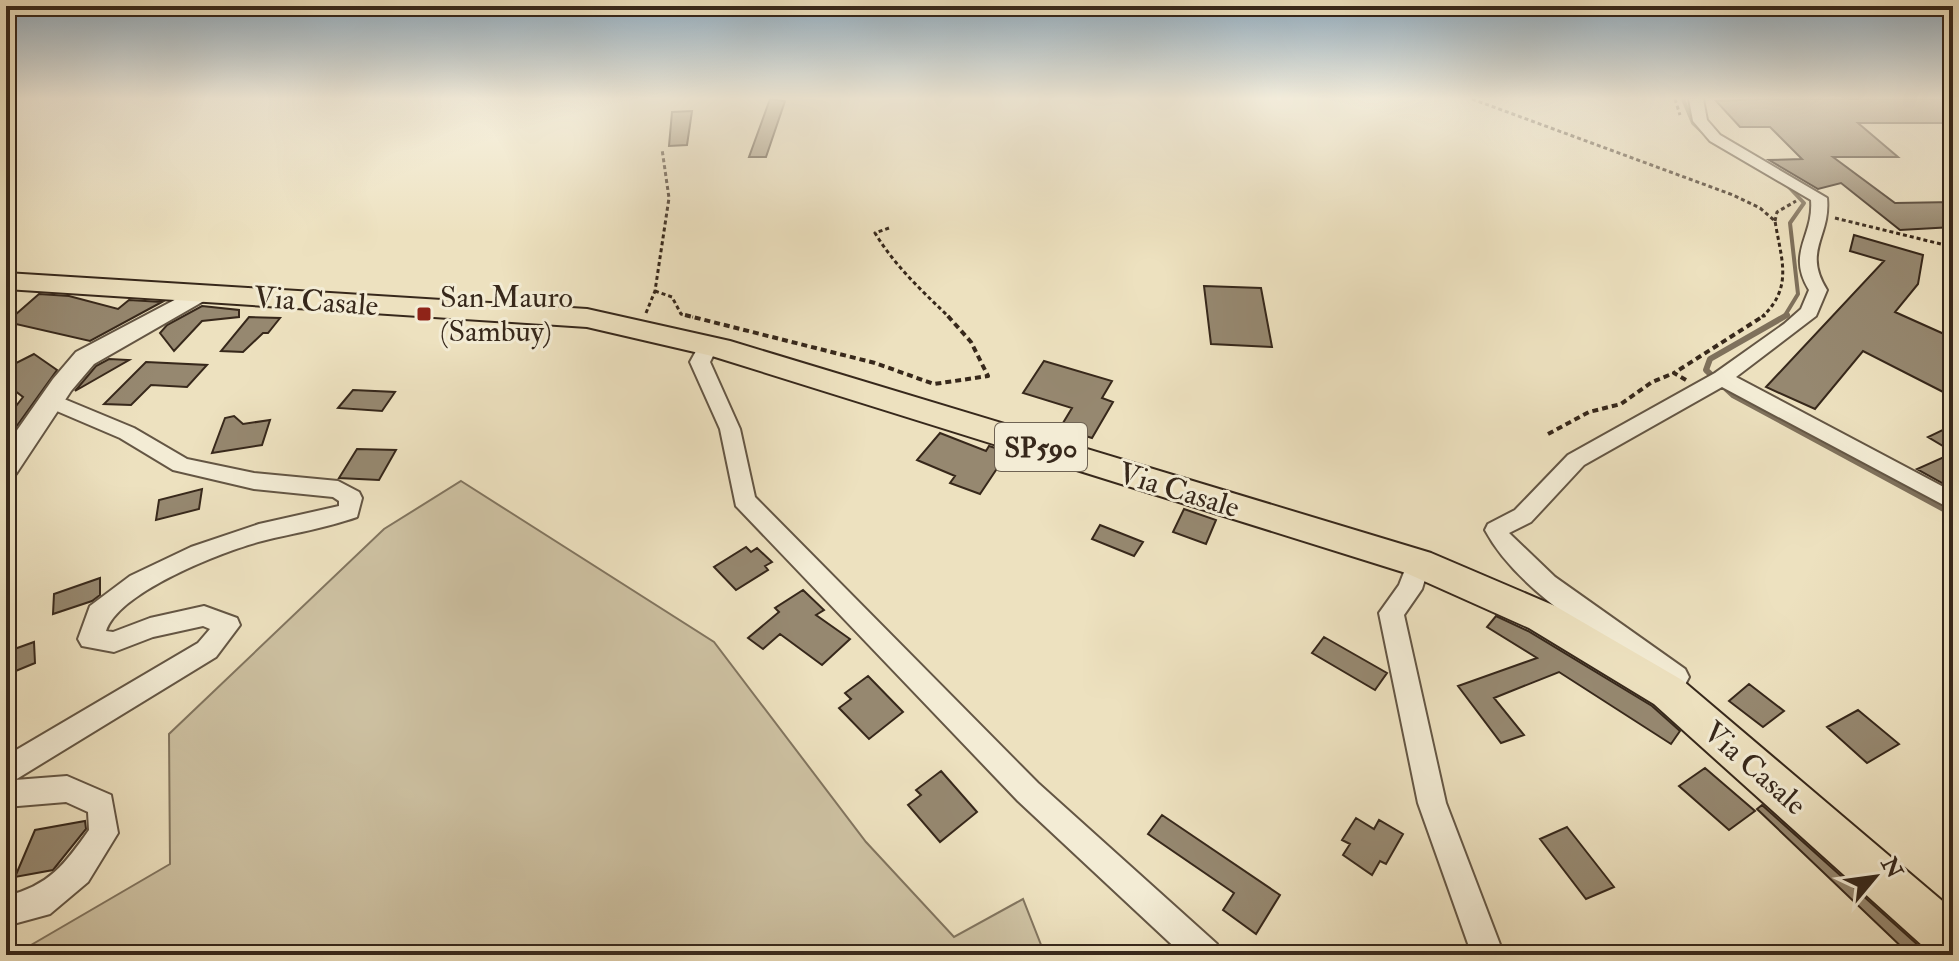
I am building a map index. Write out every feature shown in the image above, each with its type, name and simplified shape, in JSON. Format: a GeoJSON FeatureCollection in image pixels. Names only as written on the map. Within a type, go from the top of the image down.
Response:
{"type":"FeatureCollection","features":[{"type":"Feature","properties":{"kind":"main road","name":"Via Casale"},"geometry":{"type":"LineString","coordinates":[[6,281],[587,318],[708,346],[1418,563],[1542,617],[1668,692],[1953,941]]}},
{"type":"Feature","properties":{"kind":"street"},"geometry":{"type":"LineString","coordinates":[[1668,692],[1676,677],[1531,571],[1498,540],[1496,530],[1523,516],[1576,460],[1716,381],[1809,312],[1818,290],[1807,269],[1811,236],[1820,215],[1819,198],[1725,144]]}},
{"type":"Feature","properties":{"kind":"street"},"geometry":{"type":"LineString","coordinates":[[6,467],[85,358],[201,293]]}},
{"type":"Feature","properties":{"kind":"street"},"geometry":{"type":"LineString","coordinates":[[708,346],[700,362],[730,429],[744,500],[1028,792],[1206,955]]}},
{"type":"Feature","properties":{"kind":"street"},"geometry":{"type":"LineString","coordinates":[[1716,381],[1953,502]]}},
{"type":"Feature","properties":{"kind":"street"},"geometry":{"type":"LineString","coordinates":[[6,771],[207,650],[228,625],[204,616],[150,628],[114,642],[91,639],[99,613],[138,583],[199,553],[259,533],[327,519],[349,511],[351,498],[338,489],[254,481],[181,465],[127,433],[52,401]]}},
{"type":"Feature","properties":{"kind":"street"},"geometry":{"type":"LineString","coordinates":[[1418,563],[1410,589],[1391,613],[1432,803],[1488,955]]}},
{"type":"Feature","properties":{"kind":"street"},"geometry":{"type":"LineString","coordinates":[[6,794],[67,789],[101,804],[104,833],[77,872],[39,903],[6,911]]}},
{"type":"Feature","properties":{"kind":"path"},"geometry":{"type":"LineString","coordinates":[[1594,144],[1733,195],[1760,208],[1775,221],[1783,288],[1772,307],[1737,335],[1683,365]]}},
{"type":"Feature","properties":{"kind":"path"},"geometry":{"type":"LineString","coordinates":[[639,330],[655,291],[669,198],[662,149]]}},
{"type":"Feature","properties":{"kind":"path"},"geometry":{"type":"LineString","coordinates":[[1820,215],[1953,247]]}},
{"type":"Feature","properties":{"kind":"path"},"geometry":{"type":"LineString","coordinates":[[655,291],[672,297],[681,314],[875,363],[934,384],[988,376],[965,334],[920,293],[887,255],[875,233],[889,228]]}},
{"type":"Feature","properties":{"kind":"path"},"geometry":{"type":"LineString","coordinates":[[1548,434],[1589,412],[1621,404],[1652,382],[1674,373]]}},
{"type":"Feature","properties":{"kind":"shaded area"},"geometry":{"type":"Polygon","coordinates":[[[461,481],[714,642],[866,842],[954,937],[1023,899],[1045,955],[14,955],[170,864],[169,734],[384,529],[461,481]]]}},
{"type":"Feature","properties":{"kind":"building"},"geometry":{"type":"Polygon","coordinates":[[[754,144],[770,144],[766,157],[749,157],[754,144]]]}},
{"type":"Feature","properties":{"kind":"building"},"geometry":{"type":"Polygon","coordinates":[[[1787,144],[1883,144],[1898,157],[1833,157],[1895,203],[1953,202],[1953,227],[1900,230],[1841,183],[1818,189],[1769,160],[1802,159],[1787,144]]]}},
{"type":"Feature","properties":{"kind":"building"},"geometry":{"type":"Polygon","coordinates":[[[1854,235],[1923,255],[1918,284],[1895,312],[1953,338],[1953,397],[1863,351],[1815,409],[1766,387],[1884,261],[1850,251],[1854,235]]]}},
{"type":"Feature","properties":{"kind":"building"},"geometry":{"type":"Polygon","coordinates":[[[1204,286],[1261,288],[1272,347],[1211,344],[1204,286]]]}},
{"type":"Feature","properties":{"kind":"building"},"geometry":{"type":"Polygon","coordinates":[[[39,294],[69,296],[118,309],[129,300],[162,302],[90,341],[7,322],[39,294]]]}},
{"type":"Feature","properties":{"kind":"building"},"geometry":{"type":"Polygon","coordinates":[[[202,306],[239,310],[239,317],[202,321],[174,351],[160,333],[167,325],[202,306]]]}},
{"type":"Feature","properties":{"kind":"building"},"geometry":{"type":"Polygon","coordinates":[[[249,317],[280,318],[268,333],[263,333],[243,352],[221,351],[249,317]]]}},
{"type":"Feature","properties":{"kind":"building"},"geometry":{"type":"Polygon","coordinates":[[[34,354],[57,370],[6,441],[6,419],[23,397],[6,384],[6,368],[34,354]]]}},
{"type":"Feature","properties":{"kind":"building"},"geometry":{"type":"Polygon","coordinates":[[[109,359],[129,360],[75,391],[96,366],[109,359]]]}},
{"type":"Feature","properties":{"kind":"building"},"geometry":{"type":"Polygon","coordinates":[[[1044,361],[1112,381],[1102,398],[1113,402],[1092,438],[1060,428],[1072,408],[1023,393],[1044,361]]]}},
{"type":"Feature","properties":{"kind":"building"},"geometry":{"type":"Polygon","coordinates":[[[146,362],[207,365],[187,387],[151,385],[131,405],[104,404],[146,362]]]}},
{"type":"Feature","properties":{"kind":"building"},"geometry":{"type":"Polygon","coordinates":[[[353,390],[395,392],[382,411],[338,408],[353,390]]]}},
{"type":"Feature","properties":{"kind":"building"},"geometry":{"type":"Polygon","coordinates":[[[234,416],[243,424],[270,420],[262,445],[212,453],[225,418],[234,416]]]}},
{"type":"Feature","properties":{"kind":"building"},"geometry":{"type":"Polygon","coordinates":[[[1953,425],[1953,452],[1928,437],[1953,425]]]}},
{"type":"Feature","properties":{"kind":"building"},"geometry":{"type":"Polygon","coordinates":[[[940,433],[986,451],[989,446],[1008,452],[980,494],[950,483],[955,476],[917,460],[940,433]]]}},
{"type":"Feature","properties":{"kind":"building"},"geometry":{"type":"Polygon","coordinates":[[[357,449],[396,450],[379,480],[339,478],[357,449]]]}},
{"type":"Feature","properties":{"kind":"building"},"geometry":{"type":"Polygon","coordinates":[[[1953,453],[1953,489],[1917,469],[1953,453]]]}},
{"type":"Feature","properties":{"kind":"building"},"geometry":{"type":"Polygon","coordinates":[[[202,489],[199,509],[156,520],[159,500],[202,489]]]}},
{"type":"Feature","properties":{"kind":"building"},"geometry":{"type":"Polygon","coordinates":[[[1184,509],[1216,520],[1206,544],[1173,532],[1184,509]]]}},
{"type":"Feature","properties":{"kind":"building"},"geometry":{"type":"Polygon","coordinates":[[[1100,525],[1143,542],[1134,556],[1092,539],[1100,525]]]}},
{"type":"Feature","properties":{"kind":"building"},"geometry":{"type":"Polygon","coordinates":[[[746,547],[751,552],[757,548],[772,562],[765,566],[768,570],[736,590],[714,567],[746,547]]]}},
{"type":"Feature","properties":{"kind":"building"},"geometry":{"type":"Polygon","coordinates":[[[100,578],[100,595],[92,601],[53,614],[54,594],[100,578]]]}},
{"type":"Feature","properties":{"kind":"building"},"geometry":{"type":"Polygon","coordinates":[[[803,590],[824,610],[816,615],[850,639],[822,665],[780,634],[763,649],[748,638],[779,612],[775,608],[803,590]]]}},
{"type":"Feature","properties":{"kind":"building"},"geometry":{"type":"Polygon","coordinates":[[[1496,616],[1528,631],[1652,706],[1680,731],[1671,744],[1559,672],[1494,698],[1524,735],[1501,743],[1458,686],[1537,658],[1487,627],[1496,616]]]}},
{"type":"Feature","properties":{"kind":"building"},"geometry":{"type":"Polygon","coordinates":[[[1324,637],[1387,673],[1375,690],[1312,653],[1324,637]]]}},
{"type":"Feature","properties":{"kind":"building"},"geometry":{"type":"Polygon","coordinates":[[[34,642],[35,663],[6,675],[6,652],[34,642]]]}},
{"type":"Feature","properties":{"kind":"building"},"geometry":{"type":"Polygon","coordinates":[[[868,676],[903,712],[869,739],[839,708],[851,699],[845,693],[868,676]]]}},
{"type":"Feature","properties":{"kind":"building"},"geometry":{"type":"Polygon","coordinates":[[[1749,684],[1784,711],[1763,727],[1729,701],[1749,684]]]}},
{"type":"Feature","properties":{"kind":"building"},"geometry":{"type":"Polygon","coordinates":[[[1858,710],[1899,744],[1867,763],[1827,727],[1858,710]]]}},
{"type":"Feature","properties":{"kind":"building"},"geometry":{"type":"Polygon","coordinates":[[[1705,768],[1755,811],[1729,830],[1679,786],[1705,768]]]}},
{"type":"Feature","properties":{"kind":"building"},"geometry":{"type":"Polygon","coordinates":[[[941,771],[977,812],[940,842],[908,805],[921,795],[916,790],[941,771]]]}},
{"type":"Feature","properties":{"kind":"building"},"geometry":{"type":"Polygon","coordinates":[[[1762,805],[1929,955],[1910,955],[1757,809],[1762,805]]]}},
{"type":"Feature","properties":{"kind":"building"},"geometry":{"type":"Polygon","coordinates":[[[1162,815],[1280,895],[1256,934],[1223,910],[1234,893],[1148,834],[1162,815]]]}},
{"type":"Feature","properties":{"kind":"building"},"geometry":{"type":"Polygon","coordinates":[[[1356,818],[1374,829],[1379,820],[1403,834],[1386,864],[1380,861],[1372,875],[1343,855],[1350,844],[1342,840],[1356,818]]]}},
{"type":"Feature","properties":{"kind":"building"},"geometry":{"type":"Polygon","coordinates":[[[85,821],[86,829],[53,870],[15,877],[35,830],[85,821]]]}},
{"type":"Feature","properties":{"kind":"building"},"geometry":{"type":"Polygon","coordinates":[[[1567,827],[1614,887],[1586,899],[1540,839],[1567,827]]]}},
{"type":"Feature","properties":{"kind":"waterway"},"geometry":{"type":"LineString","coordinates":[[1784,317],[1798,294],[1790,223],[1804,203],[1787,185]]}},
{"type":"Feature","properties":{"kind":"waterway"},"geometry":{"type":"LineString","coordinates":[[1784,317],[1710,359],[1706,370],[1733,395],[1953,514]]}},
{"type":"Feature","properties":{"kind":"place","name":"San Mauro (Sambuy)"},"geometry":{"type":"Point","coordinates":[424,314]}}]}
